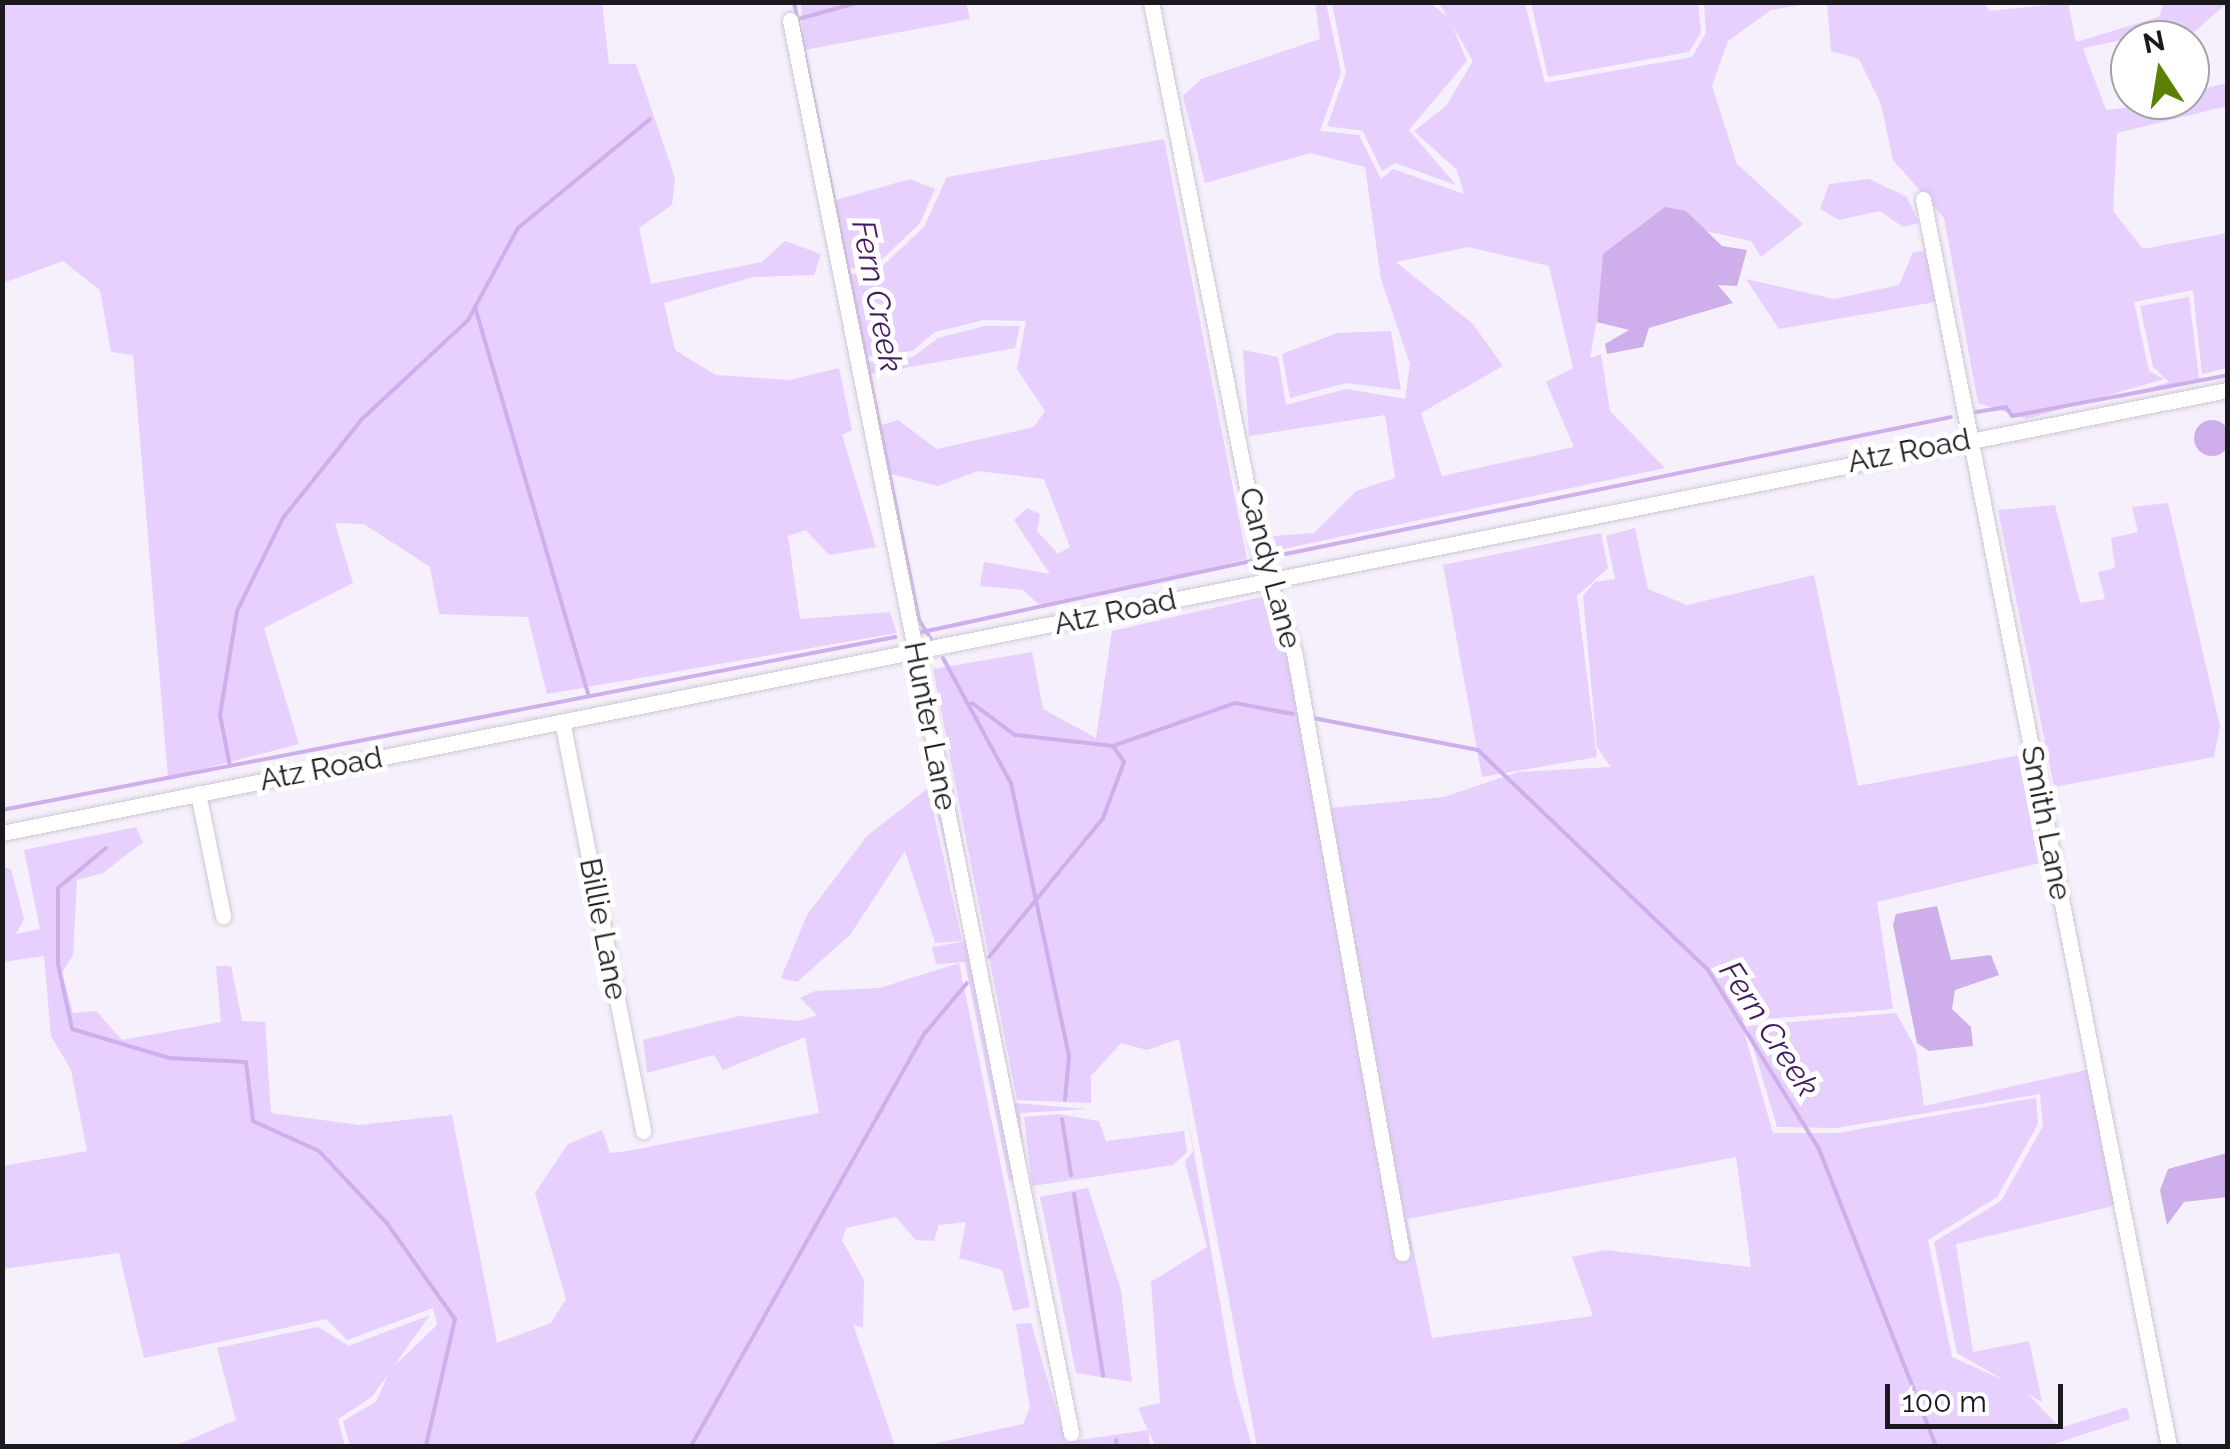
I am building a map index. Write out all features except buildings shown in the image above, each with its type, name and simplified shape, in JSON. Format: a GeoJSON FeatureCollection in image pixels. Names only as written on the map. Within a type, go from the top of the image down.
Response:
{"type":"FeatureCollection","features":[{"type":"Feature","properties":{"kind":"street","name":"Candy Lane"},"geometry":{"type":"LineString","coordinates":[[1151,2],[1267,581],[1294,652],[1402,1252]]}},
{"type":"Feature","properties":{"kind":"street","name":"Hunter Lane"},"geometry":{"type":"LineString","coordinates":[[790,20],[1071,1433]]}},
{"type":"Feature","properties":{"kind":"street","name":"Smith Lane"},"geometry":{"type":"LineString","coordinates":[[1923,199],[2169,1446]]}},
{"type":"Feature","properties":{"kind":"street","name":"Atz Road"},"geometry":{"type":"LineString","coordinates":[[2,833],[564,726],[2228,390]]}},
{"type":"Feature","properties":{"kind":"street","name":"Billie Lane"},"geometry":{"type":"LineString","coordinates":[[564,726],[643,1131]]}},
{"type":"Feature","properties":{"kind":"street"},"geometry":{"type":"LineString","coordinates":[[198,793],[224,916]]}},
{"type":"Feature","properties":{"kind":"shaded area"},"geometry":{"type":"Polygon","coordinates":[[[3,2],[602,3],[609,64],[636,64],[675,178],[672,205],[639,228],[651,284],[762,262],[785,241],[821,254],[814,275],[753,277],[664,303],[675,350],[716,375],[789,380],[839,368],[852,430],[842,435],[876,547],[829,555],[806,530],[788,536],[800,619],[890,612],[897,633],[547,694],[528,617],[439,614],[430,567],[364,524],[335,523],[353,583],[264,628],[299,744],[168,778],[133,355],[111,352],[100,290],[63,261],[3,283],[3,2]]]}},
{"type":"Feature","properties":{"kind":"shaded area"},"geometry":{"type":"Polygon","coordinates":[[[801,3],[966,3],[970,19],[804,50],[801,3]]]}},
{"type":"Feature","properties":{"kind":"shaded area"},"geometry":{"type":"Polygon","coordinates":[[[1315,3],[1326,3],[1341,72],[1320,131],[1359,135],[1381,179],[1393,169],[1464,194],[1457,170],[1414,131],[1446,106],[1473,61],[1439,3],[1525,3],[1545,83],[1692,57],[1706,33],[1704,3],[1812,3],[1771,10],[1728,41],[1712,86],[1737,164],[1803,224],[1761,257],[1751,241],[1696,229],[1686,211],[1600,302],[1590,358],[1601,354],[1610,411],[1665,468],[1278,550],[1273,536],[1314,533],[1356,491],[1395,478],[1385,415],[1249,436],[1243,350],[1278,357],[1286,405],[1346,389],[1405,399],[1410,364],[1381,279],[1365,167],[1310,153],[1205,183],[1183,96],[1201,79],[1320,39],[1315,3]],[[1468,247],[1396,262],[1473,324],[1503,366],[1421,413],[1442,476],[1574,447],[1546,382],[1573,368],[1549,266],[1468,247]]]}},
{"type":"Feature","properties":{"kind":"shaded area"},"geometry":{"type":"Polygon","coordinates":[[[1332,3],[1430,3],[1449,18],[1467,61],[1409,130],[1456,185],[1395,163],[1382,171],[1363,131],[1327,126],[1346,73],[1332,3]]]}},
{"type":"Feature","properties":{"kind":"shaded area"},"geometry":{"type":"Polygon","coordinates":[[[1531,3],[1698,3],[1701,32],[1689,52],[1548,77],[1531,3]]]}},
{"type":"Feature","properties":{"kind":"shaded area"},"geometry":{"type":"Polygon","coordinates":[[[1827,3],[1985,3],[1989,11],[2068,3],[2076,42],[2110,32],[2110,42],[2083,48],[2106,110],[2110,110],[2110,120],[2170,120],[2117,133],[2113,211],[2143,249],[2227,233],[2227,368],[2202,374],[2193,290],[2134,302],[2149,371],[2164,379],[2027,419],[1978,403],[1944,218],[1893,160],[1881,104],[1859,59],[1831,51],[1827,3]]]}},
{"type":"Feature","properties":{"kind":"shaded area"},"geometry":{"type":"Polygon","coordinates":[[[2164,3],[2227,3],[2208,20],[2149,20],[2159,17],[2164,3]]]}},
{"type":"Feature","properties":{"kind":"shaded area"},"geometry":{"type":"Polygon","coordinates":[[[2227,83],[2227,106],[2210,110],[2210,87],[2227,83]]]}},
{"type":"Feature","properties":{"kind":"shaded area"},"geometry":{"type":"Polygon","coordinates":[[[1164,139],[1247,559],[1043,608],[1023,590],[980,586],[984,562],[1050,574],[1014,520],[1027,508],[1040,514],[1037,531],[1058,554],[1070,547],[1044,479],[978,471],[938,486],[887,473],[879,426],[898,420],[937,449],[1034,427],[1045,411],[1017,369],[1026,321],[984,320],[935,332],[912,351],[866,357],[849,274],[873,275],[924,227],[947,177],[1164,139]]]}},
{"type":"Feature","properties":{"kind":"shaded area"},"geometry":{"type":"Polygon","coordinates":[[[910,179],[935,189],[920,223],[871,270],[850,268],[836,200],[910,179]]]}},
{"type":"Feature","properties":{"kind":"shaded area"},"geometry":{"type":"Polygon","coordinates":[[[1869,179],[1907,197],[1919,223],[1903,227],[1880,211],[1839,220],[1820,209],[1829,184],[1869,179]]]}},
{"type":"Feature","properties":{"kind":"shaded area"},"geometry":{"type":"Polygon","coordinates":[[[1665,207],[1686,211],[1722,246],[1747,250],[1737,286],[1718,285],[1733,303],[1649,328],[1643,347],[1607,354],[1605,344],[1629,330],[1597,322],[1603,254],[1665,207]]]}},
{"type":"Feature","properties":{"kind":"shaded area"},"geometry":{"type":"Polygon","coordinates":[[[1928,251],[1935,302],[1779,329],[1746,279],[1834,299],[1899,285],[1913,252],[1928,251]]]}},
{"type":"Feature","properties":{"kind":"shaded area"},"geometry":{"type":"Polygon","coordinates":[[[2189,297],[2199,378],[2227,377],[2111,400],[2169,382],[2153,367],[2140,306],[2189,297]]]}},
{"type":"Feature","properties":{"kind":"shaded area"},"geometry":{"type":"Polygon","coordinates":[[[985,326],[1020,326],[1015,348],[871,374],[868,362],[913,357],[938,338],[985,326]]]}},
{"type":"Feature","properties":{"kind":"shaded area"},"geometry":{"type":"Polygon","coordinates":[[[1391,331],[1401,390],[1346,383],[1290,398],[1282,354],[1337,333],[1391,331]]]}},
{"type":"Feature","properties":{"kind":"shaded area"},"geometry":{"type":"Polygon","coordinates":[[[2212,420],[2225,425],[2230,438],[2225,451],[2212,456],[2199,451],[2194,438],[2199,425],[2212,420]]]}},
{"type":"Feature","properties":{"kind":"shaded area"},"geometry":{"type":"Polygon","coordinates":[[[2168,503],[2220,726],[2214,757],[2054,787],[1998,510],[2055,505],[2080,603],[2105,599],[2098,572],[2115,568],[2111,538],[2138,532],[2132,507],[2168,503]]]}},
{"type":"Feature","properties":{"kind":"shaded area"},"geometry":{"type":"Polygon","coordinates":[[[1635,528],[1648,589],[1687,605],[1814,575],[1858,786],[2021,755],[2039,863],[1877,902],[1893,1009],[1741,1021],[1773,1133],[1837,1133],[2036,1098],[2038,1124],[1997,1197],[1928,1240],[1952,1357],[2023,1389],[2060,1428],[2127,1407],[2130,1419],[2048,1446],[1257,1446],[1179,1039],[1147,1050],[1121,1043],[1091,1076],[1091,1103],[1017,1100],[933,669],[1032,652],[1043,709],[1096,738],[1112,631],[1274,594],[1320,809],[1444,797],[1518,772],[1611,767],[1597,747],[1583,596],[1595,582],[1615,579],[1606,536],[1635,528]],[[1736,1157],[1407,1219],[1432,1338],[1593,1316],[1572,1257],[1605,1250],[1751,1267],[1736,1157]]]}},
{"type":"Feature","properties":{"kind":"shaded area"},"geometry":{"type":"Polygon","coordinates":[[[1601,533],[1608,568],[1577,596],[1597,757],[1482,777],[1443,565],[1601,533]]]}},
{"type":"Feature","properties":{"kind":"shaded area"},"geometry":{"type":"Polygon","coordinates":[[[947,765],[1013,1103],[1088,1109],[1020,1113],[1026,1178],[1009,1181],[965,962],[936,964],[932,947],[967,941],[930,783],[947,765]]]}},
{"type":"Feature","properties":{"kind":"shaded area"},"geometry":{"type":"Polygon","coordinates":[[[928,788],[962,941],[935,943],[905,851],[850,935],[797,982],[781,978],[807,915],[867,836],[928,788]]]}},
{"type":"Feature","properties":{"kind":"shaded area"},"geometry":{"type":"Polygon","coordinates":[[[136,827],[143,842],[103,873],[77,880],[73,955],[62,973],[73,1013],[96,1011],[122,1040],[221,1022],[216,966],[231,966],[242,1021],[265,1022],[271,1113],[359,1125],[452,1115],[497,1343],[551,1323],[566,1299],[535,1193],[568,1144],[602,1130],[610,1153],[628,1151],[819,1113],[805,1037],[723,1070],[714,1055],[647,1073],[643,1040],[739,1016],[799,1021],[817,1015],[800,998],[815,991],[880,988],[959,963],[1030,1307],[1013,1311],[1002,1270],[959,1258],[966,1222],[939,1225],[934,1241],[916,1240],[896,1217],[846,1228],[842,1240],[864,1280],[863,1328],[853,1324],[895,1446],[350,1446],[343,1421],[376,1402],[390,1370],[437,1325],[433,1308],[347,1340],[326,1319],[144,1358],[119,1253],[2,1269],[3,1166],[87,1151],[71,1070],[51,1036],[44,956],[3,962],[3,867],[11,869],[24,919],[16,934],[40,929],[24,850],[136,827]]]}},
{"type":"Feature","properties":{"kind":"shaded area"},"geometry":{"type":"Polygon","coordinates":[[[1937,906],[1951,960],[1991,955],[1999,975],[1955,990],[1952,1009],[1971,1027],[1973,1046],[1929,1051],[1917,1043],[1893,925],[1896,914],[1937,906]]]}},
{"type":"Feature","properties":{"kind":"shaded area"},"geometry":{"type":"Polygon","coordinates":[[[1896,1013],[1916,1049],[1924,1106],[2095,1068],[2121,1204],[1956,1244],[1973,1352],[2029,1341],[2042,1402],[1957,1353],[1934,1242],[2001,1201],[2043,1126],[2040,1094],[1836,1128],[1777,1127],[1747,1026],[1896,1013]]]}},
{"type":"Feature","properties":{"kind":"shaded area"},"geometry":{"type":"Polygon","coordinates":[[[1186,1106],[1234,1383],[1252,1446],[1155,1446],[1138,1408],[1160,1403],[1151,1282],[1207,1247],[1185,1162],[1193,1151],[1186,1106]]]}},
{"type":"Feature","properties":{"kind":"shaded area"},"geometry":{"type":"Polygon","coordinates":[[[1058,1114],[1099,1121],[1106,1141],[1184,1131],[1187,1152],[1173,1165],[1032,1186],[1024,1117],[1058,1114]]]}},
{"type":"Feature","properties":{"kind":"shaded area"},"geometry":{"type":"Polygon","coordinates":[[[2227,1153],[2227,1197],[2184,1202],[2167,1225],[2160,1190],[2168,1169],[2227,1153]]]}},
{"type":"Feature","properties":{"kind":"shaded area"},"geometry":{"type":"Polygon","coordinates":[[[1088,1188],[1121,1290],[1132,1382],[1076,1373],[1040,1197],[1088,1188]]]}},
{"type":"Feature","properties":{"kind":"shaded area"},"geometry":{"type":"Polygon","coordinates":[[[430,1315],[372,1397],[338,1419],[345,1446],[175,1446],[236,1420],[217,1348],[318,1327],[349,1346],[430,1315]]]}},
{"type":"Feature","properties":{"kind":"shaded area"},"geometry":{"type":"Polygon","coordinates":[[[1031,1323],[1066,1442],[1148,1430],[1150,1446],[924,1446],[1023,1424],[1030,1408],[1016,1324],[1031,1323]]]}},
{"type":"Feature","properties":{"kind":"waterway","name":"Fern Creek"},"geometry":{"type":"LineString","coordinates":[[794,2],[919,620],[932,641]]}},
{"type":"Feature","properties":{"kind":"waterway","name":"Fern Creek"},"geometry":{"type":"LineString","coordinates":[[798,19],[860,2]]}},
{"type":"Feature","properties":{"kind":"waterway"},"geometry":{"type":"LineString","coordinates":[[230,766],[220,715],[237,611],[283,518],[362,419],[468,320],[518,228],[650,119]]}},
{"type":"Feature","properties":{"kind":"waterway"},"geometry":{"type":"LineString","coordinates":[[475,307],[589,696]]}},
{"type":"Feature","properties":{"kind":"waterway"},"geometry":{"type":"LineString","coordinates":[[1976,412],[2006,407],[2012,416],[2228,375]]}},
{"type":"Feature","properties":{"kind":"waterway"},"geometry":{"type":"LineString","coordinates":[[1271,557],[1951,417]]}},
{"type":"Feature","properties":{"kind":"waterway"},"geometry":{"type":"LineString","coordinates":[[918,633],[1252,561]]}},
{"type":"Feature","properties":{"kind":"waterway"},"geometry":{"type":"LineString","coordinates":[[2,810],[895,637]]}},
{"type":"Feature","properties":{"kind":"waterway","name":"Fern Creek"},"geometry":{"type":"LineString","coordinates":[[943,658],[1011,783],[1069,1056],[1065,1100]]}},
{"type":"Feature","properties":{"kind":"waterway","name":"Fern Creek"},"geometry":{"type":"LineString","coordinates":[[972,703],[1015,735],[1113,746],[1235,703],[1293,714]]}},
{"type":"Feature","properties":{"kind":"waterway","name":"Fern Creek"},"geometry":{"type":"LineString","coordinates":[[1313,718],[1478,750],[1708,970],[1819,1149],[1936,1446]]}},
{"type":"Feature","properties":{"kind":"waterway"},"geometry":{"type":"LineString","coordinates":[[989,957],[1103,818],[1124,762],[1113,746]]}},
{"type":"Feature","properties":{"kind":"waterway"},"geometry":{"type":"LineString","coordinates":[[106,848],[58,888],[58,964],[72,1029],[169,1058],[246,1062],[253,1121],[319,1151],[386,1222],[455,1319],[426,1446]]}},
{"type":"Feature","properties":{"kind":"waterway"},"geometry":{"type":"LineString","coordinates":[[691,1446],[925,1033],[967,983]]}},
{"type":"Feature","properties":{"kind":"waterway","name":"Fern Creek"},"geometry":{"type":"LineString","coordinates":[[1062,1119],[1071,1175]]}},
{"type":"Feature","properties":{"kind":"waterway","name":"Fern Creek"},"geometry":{"type":"LineString","coordinates":[[1074,1194],[1103,1376]]}},
{"type":"Feature","properties":{"kind":"waterway","name":"Fern Creek"},"geometry":{"type":"LineString","coordinates":[[1116,1440],[1117,1446]]}}]}
